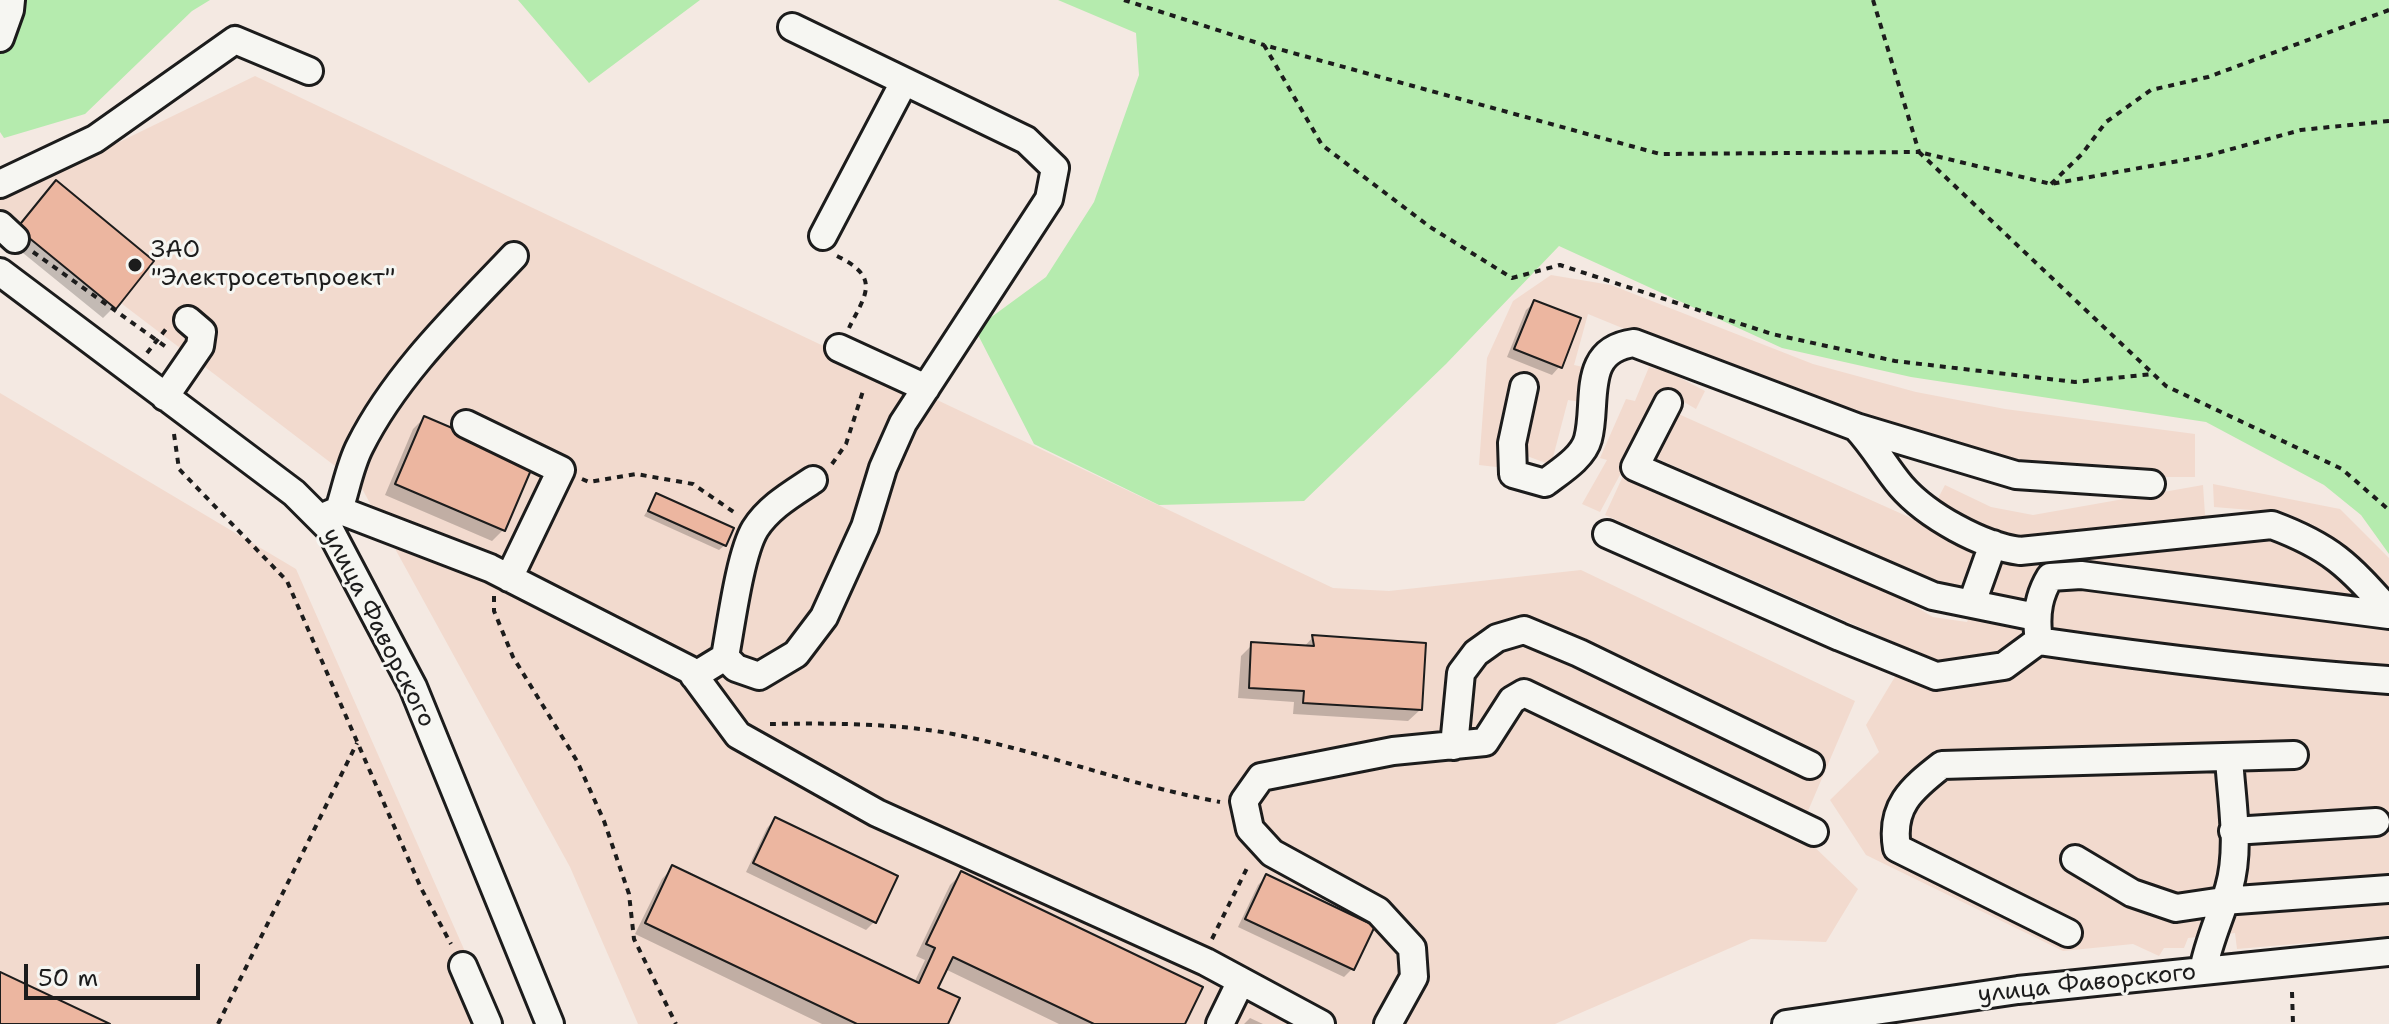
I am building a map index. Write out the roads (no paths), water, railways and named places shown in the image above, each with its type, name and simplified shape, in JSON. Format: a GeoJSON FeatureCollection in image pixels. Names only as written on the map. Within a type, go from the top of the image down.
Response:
{"type":"FeatureCollection","features":[{"type":"Feature","properties":{"kind":"street"},"geometry":{"type":"LineString","coordinates":[[0,38],[11,0]]}},
{"type":"Feature","properties":{"kind":"street"},"geometry":{"type":"LineString","coordinates":[[725,657],[736,668],[759,676],[796,654],[824,617],[865,527],[883,468],[898,434],[1049,199],[1055,168],[1026,140],[792,27]]}},
{"type":"Feature","properties":{"kind":"street"},"geometry":{"type":"LineString","coordinates":[[0,184],[95,139],[235,40],[309,71]]}},
{"type":"Feature","properties":{"kind":"street"},"geometry":{"type":"LineString","coordinates":[[823,236],[904,82]]}},
{"type":"Feature","properties":{"kind":"street"},"geometry":{"type":"LineString","coordinates":[[514,256],[404,377],[360,447],[329,514],[501,584],[690,670],[738,735],[877,813],[1201,960],[1321,1024]]}},
{"type":"Feature","properties":{"kind":"street","name":"улица Фаворского"},"geometry":{"type":"LineString","coordinates":[[0,272],[294,493],[329,514],[329,528],[413,687],[550,1024]]}},
{"type":"Feature","properties":{"kind":"street"},"geometry":{"type":"LineString","coordinates":[[165,397],[200,346],[202,332],[188,320]]}},
{"type":"Feature","properties":{"kind":"street"},"geometry":{"type":"LineString","coordinates":[[1524,387],[1512,443],[1513,474],[1545,483],[1568,466],[1587,442],[1593,383],[1599,362],[1620,345],[1634,343],[1856,427],[2016,475],[2151,484]]}},
{"type":"Feature","properties":{"kind":"street"},"geometry":{"type":"LineString","coordinates":[[839,348],[926,388]]}},
{"type":"Feature","properties":{"kind":"street"},"geometry":{"type":"LineString","coordinates":[[1668,403],[1635,467],[1933,596],[1972,603],[2037,629],[2150,658],[2286,673],[2389,680]]}},
{"type":"Feature","properties":{"kind":"street"},"geometry":{"type":"LineString","coordinates":[[466,424],[561,470],[501,584]]}},
{"type":"Feature","properties":{"kind":"street"},"geometry":{"type":"LineString","coordinates":[[1856,427],[1914,498],[1967,534],[1993,544],[2020,551],[2272,525],[2303,536],[2328,550],[2351,568],[2389,613]]}},
{"type":"Feature","properties":{"kind":"street"},"geometry":{"type":"LineString","coordinates":[[694,676],[725,657],[747,549],[755,529],[773,507],[813,480]]}},
{"type":"Feature","properties":{"kind":"street"},"geometry":{"type":"LineString","coordinates":[[1607,534],[1936,676],[2004,666],[2037,629],[2042,591],[2050,577],[2081,575],[2389,613]]}},
{"type":"Feature","properties":{"kind":"street"},"geometry":{"type":"LineString","coordinates":[[1972,603],[1993,544]]}},
{"type":"Feature","properties":{"kind":"street"},"geometry":{"type":"LineString","coordinates":[[1454,746],[1461,673],[1476,653],[1497,638],[1524,630],[1579,653],[1810,765]]}},
{"type":"Feature","properties":{"kind":"street"},"geometry":{"type":"LineString","coordinates":[[1388,1024],[1414,977],[1412,948],[1378,911],[1272,853],[1250,829],[1244,801],[1261,777],[1393,751],[1485,742],[1512,700],[1524,693],[1814,832]]}},
{"type":"Feature","properties":{"kind":"street"},"geometry":{"type":"LineString","coordinates":[[2068,933],[1897,848],[1893,826],[1912,789],[1942,765],[2294,755]]}},
{"type":"Feature","properties":{"kind":"street"},"geometry":{"type":"LineString","coordinates":[[2203,971],[2207,949],[2230,887],[2233,831],[2229,757]]}},
{"type":"Feature","properties":{"kind":"street"},"geometry":{"type":"LineString","coordinates":[[2233,831],[2376,822]]}},
{"type":"Feature","properties":{"kind":"street"},"geometry":{"type":"LineString","coordinates":[[2075,859],[2132,893],[2176,908],[2223,901],[2389,889]]}},
{"type":"Feature","properties":{"kind":"street","name":"улица Фаворского"},"geometry":{"type":"LineString","coordinates":[[1786,1024],[2018,990],[2389,952]]}},
{"type":"Feature","properties":{"kind":"street"},"geometry":{"type":"LineString","coordinates":[[463,966],[488,1024]]}},
{"type":"Feature","properties":{"kind":"street"},"geometry":{"type":"LineString","coordinates":[[1220,1024],[1241,981]]}},
{"type":"Feature","properties":{"kind":"place","name":"ЗАО \"Электросетьпроект\""},"geometry":{"type":"Point","coordinates":[135,265]}}]}
